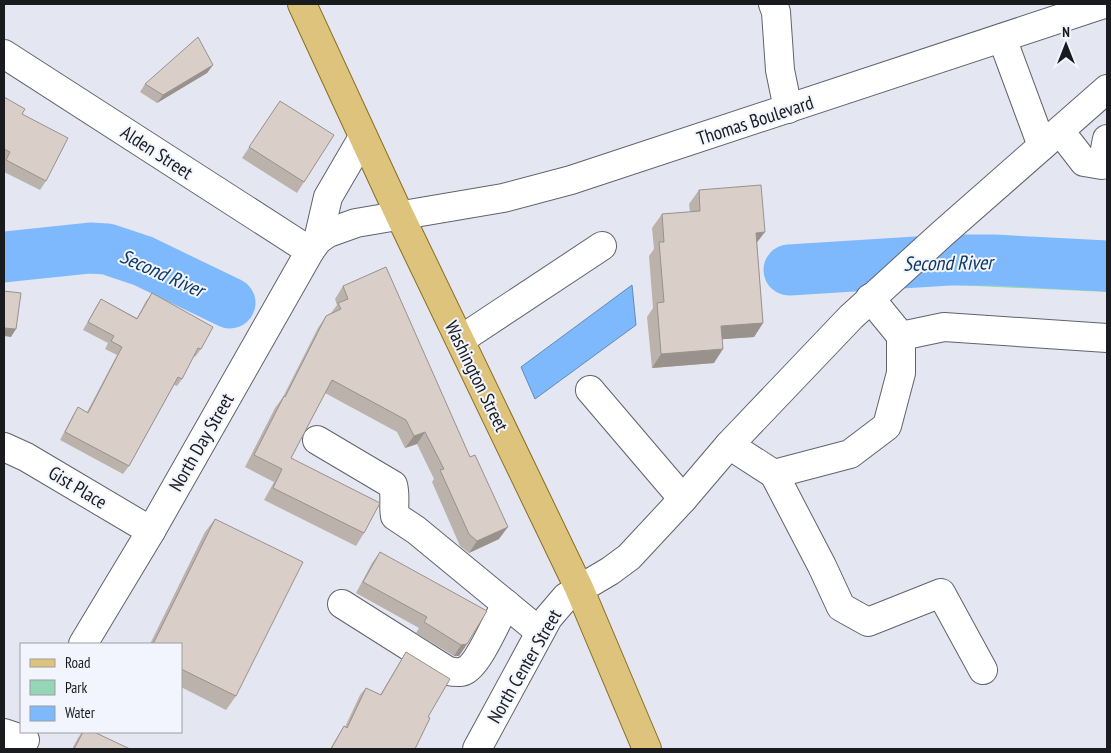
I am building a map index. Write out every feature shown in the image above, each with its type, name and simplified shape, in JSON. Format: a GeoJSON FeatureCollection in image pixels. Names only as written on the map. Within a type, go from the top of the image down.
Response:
{"type":"FeatureCollection","features":[{"type":"Feature","properties":{"kind":"main road","name":"Washington Street"},"geometry":{"type":"LineString","coordinates":[[302,4],[400,216],[579,588],[648,749]]}},
{"type":"Feature","properties":{"kind":"street"},"geometry":{"type":"LineString","coordinates":[[773,4],[776,12],[780,70],[788,109]]}},
{"type":"Feature","properties":{"kind":"street","name":"Thomas Boulevard"},"geometry":{"type":"LineString","coordinates":[[400,216],[502,198],[571,180],[1104,4]]}},
{"type":"Feature","properties":{"kind":"street"},"geometry":{"type":"LineString","coordinates":[[1002,38],[1051,138],[1084,162],[1105,166],[1107,139]]}},
{"type":"Feature","properties":{"kind":"street","name":"Alden Street"},"geometry":{"type":"LineString","coordinates":[[4,54],[314,245]]}},
{"type":"Feature","properties":{"kind":"street"},"geometry":{"type":"LineString","coordinates":[[579,588],[610,571],[629,557],[683,499],[729,445],[825,342],[875,294],[1107,89]]}},
{"type":"Feature","properties":{"kind":"street","name":"North Day Street"},"geometry":{"type":"LineString","coordinates":[[83,643],[151,530],[314,245],[328,197],[363,136]]}},
{"type":"Feature","properties":{"kind":"street","name":"North Day Street"},"geometry":{"type":"LineString","coordinates":[[314,245],[328,233],[342,226],[400,216]]}},
{"type":"Feature","properties":{"kind":"street"},"geometry":{"type":"LineString","coordinates":[[460,340],[602,246]]}},
{"type":"Feature","properties":{"kind":"street"},"geometry":{"type":"LineString","coordinates":[[774,474],[850,454],[887,426],[901,373],[900,336],[875,294]]}},
{"type":"Feature","properties":{"kind":"street"},"geometry":{"type":"LineString","coordinates":[[900,336],[944,327],[1107,338]]}},
{"type":"Feature","properties":{"kind":"street"},"geometry":{"type":"LineString","coordinates":[[590,390],[683,499]]}},
{"type":"Feature","properties":{"kind":"street"},"geometry":{"type":"LineString","coordinates":[[317,440],[393,485],[396,496],[393,506],[395,516],[416,530],[540,632]]}},
{"type":"Feature","properties":{"kind":"street"},"geometry":{"type":"LineString","coordinates":[[729,445],[774,474],[842,607],[868,622],[941,593],[983,670]]}},
{"type":"Feature","properties":{"kind":"street","name":"Gist Place"},"geometry":{"type":"LineString","coordinates":[[4,447],[26,456],[151,530]]}},
{"type":"Feature","properties":{"kind":"street","name":"North Center Street"},"geometry":{"type":"LineString","coordinates":[[477,749],[540,632],[557,606],[579,588]]}},
{"type":"Feature","properties":{"kind":"street"},"geometry":{"type":"LineString","coordinates":[[342,604],[448,672],[463,672],[469,668],[479,655],[506,604]]}},
{"type":"Feature","properties":{"kind":"green space"},"geometry":{"type":"Polygon","coordinates":[[[970,247],[1107,248],[1107,292],[934,284],[970,247]]]}},
{"type":"Feature","properties":{"kind":"water"},"geometry":{"type":"Polygon","coordinates":[[[632,285],[636,325],[535,399],[521,367],[632,285]]]}},
{"type":"Feature","properties":{"kind":"building"},"geometry":{"type":"Polygon","coordinates":[[[198,37],[213,65],[163,95],[145,84],[198,37]]]}},
{"type":"Feature","properties":{"kind":"building"},"geometry":{"type":"Polygon","coordinates":[[[4,97],[25,109],[22,114],[68,138],[46,181],[6,160],[10,152],[4,149],[4,97]]]}},
{"type":"Feature","properties":{"kind":"building"},"geometry":{"type":"Polygon","coordinates":[[[280,101],[334,135],[304,182],[249,147],[280,101]]]}},
{"type":"Feature","properties":{"kind":"building"},"geometry":{"type":"Polygon","coordinates":[[[761,185],[765,232],[756,233],[763,323],[721,326],[723,349],[661,354],[657,303],[664,302],[659,242],[664,242],[662,214],[700,211],[699,190],[761,185]]]}},
{"type":"Feature","properties":{"kind":"building"},"geometry":{"type":"Polygon","coordinates":[[[386,267],[470,457],[475,455],[508,527],[477,541],[469,534],[440,470],[444,469],[425,432],[414,436],[406,420],[332,380],[291,458],[380,503],[364,533],[273,488],[282,469],[254,455],[326,316],[341,309],[338,303],[348,299],[343,286],[386,267]]]}},
{"type":"Feature","properties":{"kind":"building"},"geometry":{"type":"Polygon","coordinates":[[[4,291],[21,293],[16,329],[4,328],[4,291]]]}},
{"type":"Feature","properties":{"kind":"building"},"geometry":{"type":"Polygon","coordinates":[[[152,293],[213,327],[201,349],[198,348],[182,379],[178,377],[129,466],[65,432],[78,407],[88,413],[122,347],[111,341],[114,336],[88,322],[101,299],[137,319],[152,293]]]}},
{"type":"Feature","properties":{"kind":"building"},"geometry":{"type":"Polygon","coordinates":[[[215,519],[303,562],[236,696],[182,669],[182,643],[153,643],[215,519]]]}},
{"type":"Feature","properties":{"kind":"building"},"geometry":{"type":"Polygon","coordinates":[[[380,552],[487,611],[467,644],[461,645],[424,622],[427,617],[363,582],[380,552]]]}},
{"type":"Feature","properties":{"kind":"building"},"geometry":{"type":"Polygon","coordinates":[[[406,652],[450,679],[428,717],[430,718],[415,749],[331,749],[344,726],[347,728],[366,688],[381,695],[406,652]]]}},
{"type":"Feature","properties":{"kind":"building"},"geometry":{"type":"Polygon","coordinates":[[[82,733],[96,733],[130,749],[74,749],[82,733]]]}},
{"type":"Feature","properties":{"kind":"waterway","name":"Second River"},"geometry":{"type":"LineString","coordinates":[[4,257],[90,248],[107,249],[143,261],[230,303]]}},
{"type":"Feature","properties":{"kind":"waterway","name":"Second River"},"geometry":{"type":"LineString","coordinates":[[789,270],[949,260],[994,260],[1107,266]]}}]}
